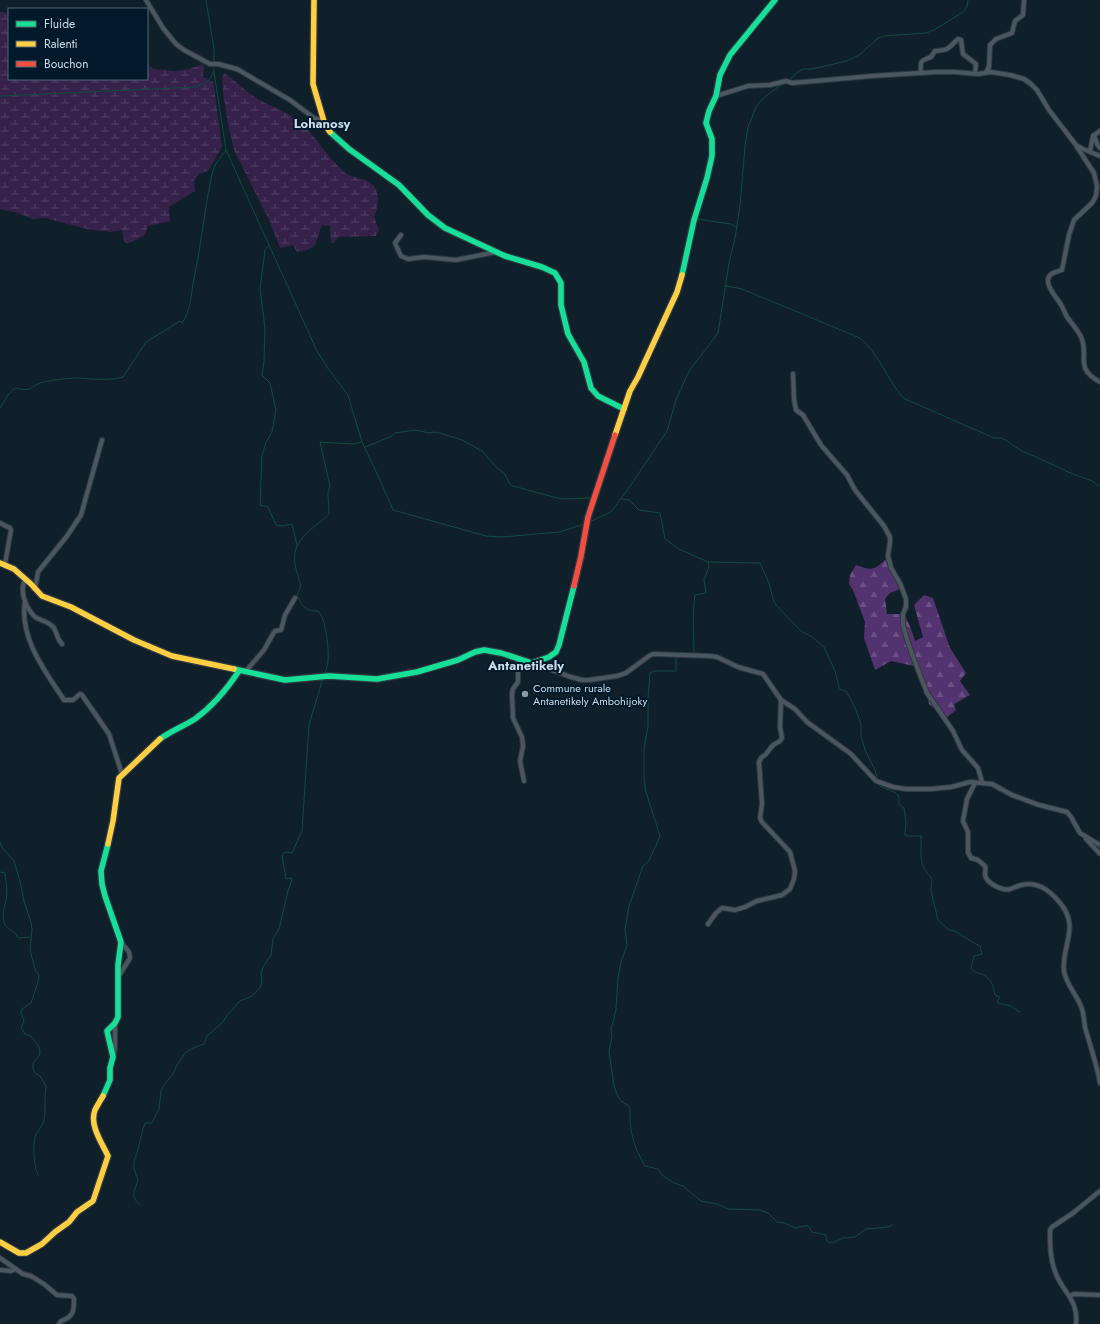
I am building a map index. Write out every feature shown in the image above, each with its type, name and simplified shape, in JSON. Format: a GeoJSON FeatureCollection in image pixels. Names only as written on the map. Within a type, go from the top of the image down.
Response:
{"type":"FeatureCollection","features":[{"type":"Feature","properties":{"kind":"street"},"geometry":{"type":"LineString","coordinates":[[146,0],[163,28],[176,44],[184,50],[210,64],[218,64],[237,69],[290,100],[314,118],[323,121]]}},
{"type":"Feature","properties":{"kind":"street"},"geometry":{"type":"LineString","coordinates":[[314,0],[313,84],[323,121],[330,133],[400,185],[428,215],[445,228],[505,256],[542,267],[555,273],[561,283],[562,315],[568,334],[588,372],[591,388],[598,396],[624,409]]}},
{"type":"Feature","properties":{"kind":"street"},"geometry":{"type":"LineString","coordinates":[[532,663],[548,657],[556,652],[559,645],[581,556],[588,517],[630,391],[638,377],[677,292],[712,156],[712,139],[706,123],[709,111],[716,96],[720,75],[727,60],[775,0]]}},
{"type":"Feature","properties":{"kind":"street"},"geometry":{"type":"LineString","coordinates":[[986,72],[989,67],[990,44],[996,39],[1012,33],[1015,22],[1023,13],[1024,0]]}},
{"type":"Feature","properties":{"kind":"street"},"geometry":{"type":"LineString","coordinates":[[921,73],[923,59],[931,57],[935,51],[944,51],[958,39],[961,40],[964,54],[976,64],[975,74]]}},
{"type":"Feature","properties":{"kind":"street"},"geometry":{"type":"LineString","coordinates":[[716,96],[748,86],[921,73],[999,73],[1024,79],[1031,84],[1037,90],[1049,110],[1076,145],[1094,173],[1097,186],[1096,196],[1092,203],[1074,220],[1062,270],[1051,274],[1048,277],[1048,283],[1067,317],[1082,338],[1084,343],[1084,366],[1093,378],[1100,382]]}},
{"type":"Feature","properties":{"kind":"street"},"geometry":{"type":"LineString","coordinates":[[1090,151],[1094,135],[1100,131]]}},
{"type":"Feature","properties":{"kind":"street"},"geometry":{"type":"LineString","coordinates":[[1094,135],[1100,148]]}},
{"type":"Feature","properties":{"kind":"street"},"geometry":{"type":"LineString","coordinates":[[1076,145],[1100,156]]}},
{"type":"Feature","properties":{"kind":"street"},"geometry":{"type":"LineString","coordinates":[[401,235],[395,243],[395,246],[402,256],[408,259],[424,257],[456,260],[496,252]]}},
{"type":"Feature","properties":{"kind":"street"},"geometry":{"type":"LineString","coordinates":[[793,374],[796,410],[803,415],[821,445],[847,475],[855,490],[884,526],[890,537],[888,556],[891,568],[900,583],[906,599],[906,607],[903,614],[904,625],[912,654],[927,693],[953,731],[962,750],[978,768],[982,782]]}},
{"type":"Feature","properties":{"kind":"street"},"geometry":{"type":"LineString","coordinates":[[35,589],[38,572],[67,536],[81,515],[102,440]]}},
{"type":"Feature","properties":{"kind":"street"},"geometry":{"type":"LineString","coordinates":[[0,523],[11,530],[3,563],[14,569],[42,596],[71,607],[129,638],[172,656],[285,680],[320,676],[377,679],[417,672],[458,660],[475,652],[484,650],[518,658],[582,680],[617,676],[626,673],[653,654],[710,656],[738,667],[763,674],[781,700],[799,712],[807,722],[851,754],[878,782],[893,787],[931,789],[975,782],[992,784],[1012,795],[1039,805],[1067,812],[1083,836],[1100,854]]}},
{"type":"Feature","properties":{"kind":"street"},"geometry":{"type":"LineString","coordinates":[[25,580],[22,588],[28,607],[35,617],[42,619],[53,627],[62,644]]}},
{"type":"Feature","properties":{"kind":"street"},"geometry":{"type":"LineString","coordinates":[[119,976],[130,958],[129,952],[121,942],[103,890],[101,871],[109,841],[119,778],[136,764],[156,742],[169,733],[188,724],[203,713],[264,650],[273,634],[281,630],[285,615],[295,598]]}},
{"type":"Feature","properties":{"kind":"street"},"geometry":{"type":"LineString","coordinates":[[25,601],[24,609],[29,642],[38,660],[64,700],[73,700],[80,694],[82,695],[109,734],[122,774]]}},
{"type":"Feature","properties":{"kind":"street"},"geometry":{"type":"LineString","coordinates":[[518,658],[518,682],[513,689],[512,698],[513,718],[522,737],[523,746],[520,761],[524,781]]}},
{"type":"Feature","properties":{"kind":"street"},"geometry":{"type":"LineString","coordinates":[[708,924],[716,913],[722,908],[735,910],[757,901],[782,894],[790,889],[794,879],[795,871],[790,852],[760,818],[762,804],[759,762],[760,758],[766,754],[773,745],[780,742],[782,738],[780,727],[781,700]]}},
{"type":"Feature","properties":{"kind":"street"},"geometry":{"type":"LineString","coordinates":[[975,782],[967,800],[963,821],[968,832],[968,852],[971,858],[982,862],[985,866],[986,878],[994,885],[1002,889],[1009,889],[1018,885],[1028,884],[1042,887],[1048,891],[1060,904],[1068,916],[1070,929],[1063,964],[1064,972],[1083,1011],[1100,1083]]}},
{"type":"Feature","properties":{"kind":"street"},"geometry":{"type":"LineString","coordinates":[[1083,836],[1100,845]]}},
{"type":"Feature","properties":{"kind":"street"},"geometry":{"type":"LineString","coordinates":[[0,1242],[19,1253],[26,1253],[42,1244],[69,1222],[77,1212],[95,1198],[108,1156],[96,1129],[94,1112],[110,1080],[110,1068],[113,1057],[107,1031],[115,1023],[118,1017],[118,965],[121,942]]}},
{"type":"Feature","properties":{"kind":"street"},"geometry":{"type":"LineString","coordinates":[[1076,1324],[1076,1310],[1070,1296],[1063,1289],[1056,1274],[1052,1254],[1050,1230],[1100,1191]]}},
{"type":"Feature","properties":{"kind":"street"},"geometry":{"type":"LineString","coordinates":[[0,1258],[23,1274],[37,1279],[57,1295],[72,1296],[74,1299],[73,1313],[68,1319],[61,1321],[59,1324]]}},
{"type":"Feature","properties":{"kind":"street"},"geometry":{"type":"LineString","coordinates":[[0,1270],[16,1270]]}},
{"type":"Feature","properties":{"kind":"street"},"geometry":{"type":"LineString","coordinates":[[1070,1296],[1074,1294],[1100,1295]]}},
{"type":"Feature","properties":{"kind":"green space"},"geometry":{"type":"Polygon","coordinates":[[[0,12],[8,13],[8,80],[148,80],[148,64],[153,69],[175,71],[189,69],[203,64],[203,77],[213,82],[222,147],[208,171],[200,173],[194,180],[195,191],[169,207],[170,221],[148,226],[145,235],[132,242],[126,243],[123,239],[122,230],[110,232],[87,229],[45,218],[32,219],[18,213],[0,209],[0,12]]]}},
{"type":"Feature","properties":{"kind":"green space"},"geometry":{"type":"Polygon","coordinates":[[[224,73],[253,96],[289,114],[298,121],[346,174],[370,182],[373,185],[378,196],[378,205],[374,217],[379,230],[376,236],[338,237],[334,243],[331,243],[330,226],[322,225],[317,241],[313,247],[297,252],[293,245],[280,248],[270,222],[234,150],[228,125],[223,91],[222,78],[224,73]]]}},
{"type":"Feature","properties":{"kind":"green space"},"geometry":{"type":"Polygon","coordinates":[[[889,556],[895,574],[903,588],[890,593],[885,599],[887,614],[904,614],[915,641],[923,637],[914,605],[924,595],[933,598],[950,648],[966,673],[960,681],[970,695],[954,704],[956,710],[946,718],[929,704],[922,677],[914,666],[891,661],[875,670],[864,638],[865,622],[853,590],[849,584],[850,575],[856,565],[870,569],[874,568],[881,564],[889,556]]]}},
{"type":"Feature","properties":{"kind":"waterway"},"geometry":{"type":"LineString","coordinates":[[206,0],[214,49],[214,62]]}},
{"type":"Feature","properties":{"kind":"waterway"},"geometry":{"type":"LineString","coordinates":[[790,80],[795,74],[803,69],[812,69],[847,61],[859,55],[877,39],[883,36],[926,33],[934,30],[963,12],[967,7],[968,0]]}},
{"type":"Feature","properties":{"kind":"waterway"},"geometry":{"type":"LineString","coordinates":[[0,96],[196,87],[210,79],[213,74],[214,65]]}},
{"type":"Feature","properties":{"kind":"waterway"},"geometry":{"type":"LineString","coordinates":[[214,72],[226,150],[317,351],[348,395],[362,442],[393,510],[486,536],[502,537],[560,532],[584,524]]}},
{"type":"Feature","properties":{"kind":"waterway"},"geometry":{"type":"LineString","coordinates":[[589,522],[611,512],[633,482],[667,431],[676,400],[689,371],[718,333],[740,206],[748,127],[756,107],[762,99],[786,83]]}},
{"type":"Feature","properties":{"kind":"waterway"},"geometry":{"type":"LineString","coordinates":[[0,408],[8,395],[15,388],[26,390],[40,383],[63,379],[106,379],[123,377],[146,342],[180,321],[182,323],[185,319],[190,304],[212,174],[215,165],[226,150]]}},
{"type":"Feature","properties":{"kind":"waterway"},"geometry":{"type":"LineString","coordinates":[[697,219],[731,224],[736,227]]}},
{"type":"Feature","properties":{"kind":"waterway"},"geometry":{"type":"LineString","coordinates":[[269,245],[265,250],[260,289],[265,328],[262,375],[270,383],[276,410],[272,432],[266,442],[262,455],[260,505],[268,507],[276,525],[283,526],[292,524],[297,545]]}},
{"type":"Feature","properties":{"kind":"waterway"},"geometry":{"type":"LineString","coordinates":[[726,286],[742,289],[860,338],[867,344],[878,359],[897,391],[903,398],[994,438],[1001,438],[1020,450],[1068,472],[1092,481],[1100,487]]}},
{"type":"Feature","properties":{"kind":"waterway"},"geometry":{"type":"LineString","coordinates":[[365,447],[390,437],[395,433],[415,430],[429,433],[435,432],[462,440],[482,451],[497,468],[505,474],[509,483],[513,486],[561,499],[590,498]]}},
{"type":"Feature","properties":{"kind":"waterway"},"geometry":{"type":"LineString","coordinates":[[325,673],[328,664],[325,627],[318,611],[305,608],[297,595],[301,586],[296,569],[295,555],[296,549],[303,537],[329,514],[328,492],[330,486],[320,442],[353,444],[361,442]]}},
{"type":"Feature","properties":{"kind":"waterway"},"geometry":{"type":"LineString","coordinates":[[606,471],[611,457]]}},
{"type":"Feature","properties":{"kind":"waterway"},"geometry":{"type":"LineString","coordinates":[[622,499],[629,500],[639,510],[660,513],[665,539],[679,549],[708,562],[709,566],[704,580],[706,593],[695,595],[693,617],[694,654]]}},
{"type":"Feature","properties":{"kind":"waterway"},"geometry":{"type":"LineString","coordinates":[[708,562],[760,563],[769,583],[776,605],[801,631],[812,637],[824,647],[835,671],[840,689],[847,692],[855,708],[861,724],[861,736],[865,750],[875,770],[878,781]]}},
{"type":"Feature","properties":{"kind":"waterway"},"geometry":{"type":"LineString","coordinates":[[676,656],[676,671],[654,671],[650,673],[648,726],[644,748],[644,780],[646,792],[660,836],[649,861],[643,866],[629,906],[625,930],[627,945],[621,962],[618,978],[616,1009],[611,1028],[612,1037],[609,1051],[614,1086],[618,1097],[622,1102],[628,1105],[630,1109],[630,1125],[635,1146],[645,1166],[658,1169],[662,1175],[674,1183],[683,1186],[701,1201],[717,1204],[728,1209],[760,1210],[768,1213],[777,1222],[785,1223],[795,1228],[808,1226],[812,1232],[826,1235],[829,1243],[843,1238],[855,1237],[866,1229],[888,1227],[892,1225]]}},
{"type":"Feature","properties":{"kind":"waterway"},"geometry":{"type":"LineString","coordinates":[[140,1205],[134,1196],[134,1190],[138,1180],[134,1169],[134,1162],[145,1123],[152,1123],[159,1109],[161,1091],[164,1085],[173,1074],[185,1053],[204,1044],[207,1036],[223,1022],[240,1001],[252,996],[260,988],[262,982],[261,973],[271,955],[273,939],[279,929],[292,880],[291,878],[286,879],[282,855],[285,852],[292,853],[302,831],[309,725],[323,678]]}},
{"type":"Feature","properties":{"kind":"waterway"},"geometry":{"type":"LineString","coordinates":[[878,784],[898,795],[899,803],[904,808],[906,821],[905,835],[921,836],[922,863],[932,879],[931,891],[938,920],[949,930],[955,931],[980,946],[982,954],[974,956],[971,968],[975,972],[985,975],[989,979],[995,995],[1000,997],[997,1002],[1011,1006],[1020,1012]]}},
{"type":"Feature","properties":{"kind":"waterway"},"geometry":{"type":"LineString","coordinates":[[0,842],[1,846],[14,861],[20,881],[24,901],[31,922],[32,929],[30,950],[36,972],[39,974],[31,1003],[22,1009],[21,1012],[24,1021],[21,1028],[25,1034],[31,1036],[39,1047],[40,1051],[39,1056],[33,1063],[33,1069],[35,1073],[40,1076],[46,1086],[44,1121],[36,1134],[34,1143],[35,1161],[38,1175]]}},
{"type":"Feature","properties":{"kind":"waterway"},"geometry":{"type":"LineString","coordinates":[[0,872],[5,873],[7,887],[7,896],[3,916],[5,925],[15,933],[18,938],[30,937]]}},
{"type":"Feature","properties":{"kind":"traffic: fast"},"geometry":{"type":"LineString","coordinates":[[682,275],[694,220],[712,156],[712,139],[706,123],[709,111],[716,96],[720,75],[730,55],[775,0]]}},
{"type":"Feature","properties":{"kind":"traffic: fast"},"geometry":{"type":"LineString","coordinates":[[330,132],[349,149],[399,185],[428,215],[445,228],[505,256],[542,267],[555,273],[561,283],[561,305],[568,334],[584,362],[591,388],[598,396],[624,409]]}},
{"type":"Feature","properties":{"kind":"traffic: fast"},"geometry":{"type":"LineString","coordinates":[[234,669],[285,680],[329,676],[377,679],[417,672],[458,660],[475,652],[484,650],[501,653],[532,663],[549,657],[556,652],[574,586]]}},
{"type":"Feature","properties":{"kind":"traffic: fast"},"geometry":{"type":"LineString","coordinates":[[160,739],[191,722],[208,709],[230,684],[239,671]]}},
{"type":"Feature","properties":{"kind":"traffic: fast"},"geometry":{"type":"LineString","coordinates":[[103,1096],[110,1080],[110,1068],[113,1057],[107,1031],[115,1023],[118,1017],[118,965],[121,942],[102,884],[101,871],[108,844]]}},
{"type":"Feature","properties":{"kind":"traffic: slow"},"geometry":{"type":"LineString","coordinates":[[314,0],[313,84],[325,125],[330,132]]}},
{"type":"Feature","properties":{"kind":"traffic: slow"},"geometry":{"type":"LineString","coordinates":[[615,435],[630,391],[638,377],[677,292],[682,275]]}},
{"type":"Feature","properties":{"kind":"traffic: slow"},"geometry":{"type":"LineString","coordinates":[[0,563],[14,569],[42,596],[71,607],[134,640],[172,656],[234,669]]}},
{"type":"Feature","properties":{"kind":"traffic: slow"},"geometry":{"type":"LineString","coordinates":[[108,844],[119,778],[160,739]]}},
{"type":"Feature","properties":{"kind":"traffic: slow"},"geometry":{"type":"LineString","coordinates":[[0,1242],[19,1253],[26,1253],[42,1244],[69,1222],[77,1212],[93,1201],[108,1156],[97,1134],[94,1122],[95,1110],[103,1096]]}},
{"type":"Feature","properties":{"kind":"traffic: jam"},"geometry":{"type":"LineString","coordinates":[[574,586],[588,517],[615,435]]}},
{"type":"Feature","properties":{"kind":"place","name":"Commune rurale Antanetikely Ambohijoky"},"geometry":{"type":"Point","coordinates":[525,694]}},
{"type":"Feature","properties":{"kind":"district","name":"Lohanosy"},"geometry":{"type":"Point","coordinates":[322,123]}},
{"type":"Feature","properties":{"kind":"district","name":"Antanetikely"},"geometry":{"type":"Point","coordinates":[526,665]}}]}
